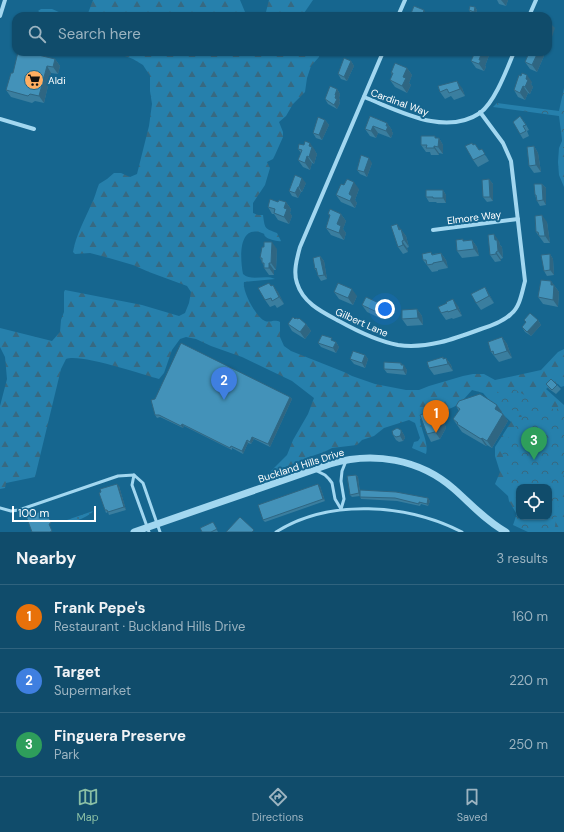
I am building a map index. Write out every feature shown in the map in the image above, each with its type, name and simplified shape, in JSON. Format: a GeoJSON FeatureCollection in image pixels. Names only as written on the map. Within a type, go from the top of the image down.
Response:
{"type":"FeatureCollection","features":[{"type":"Feature","properties":{"kind":"street"},"geometry":{"type":"LineString","coordinates":[[0,16],[5,0]]}},
{"type":"Feature","properties":{"kind":"street"},"geometry":{"type":"LineString","coordinates":[[400,12],[405,0]]}},
{"type":"Feature","properties":{"kind":"street"},"geometry":{"type":"LineString","coordinates":[[531,12],[536,0]]}},
{"type":"Feature","properties":{"kind":"street","name":"Gilbert Lane"},"geometry":{"type":"LineString","coordinates":[[381,56],[300,247],[296,266],[297,283],[306,299],[316,309],[356,330],[385,342],[417,346],[437,344],[495,324],[512,314],[521,298],[525,281],[511,161],[503,144],[480,112]]}},
{"type":"Feature","properties":{"kind":"street","name":"Cardinal Way"},"geometry":{"type":"LineString","coordinates":[[364,97],[428,122],[454,122],[466,119],[480,112],[499,87],[512,56]]}},
{"type":"Feature","properties":{"kind":"street"},"geometry":{"type":"LineString","coordinates":[[0,119],[34,129]]}},
{"type":"Feature","properties":{"kind":"street","name":"Elmore Way"},"geometry":{"type":"LineString","coordinates":[[433,230],[518,219]]}},
{"type":"Feature","properties":{"kind":"street","name":"Buckland Hills Drive"},"geometry":{"type":"LineString","coordinates":[[134,532],[148,530],[157,524],[346,460],[383,458],[399,461],[422,469],[445,482],[487,519],[506,532]]}},
{"type":"Feature","properties":{"kind":"lane"},"geometry":{"type":"LineString","coordinates":[[341,509],[344,499],[341,481],[342,471],[346,460]]}},
{"type":"Feature","properties":{"kind":"lane"},"geometry":{"type":"LineString","coordinates":[[313,470],[325,475],[332,483],[335,499],[341,509]]}},
{"type":"Feature","properties":{"kind":"lane"},"geometry":{"type":"LineString","coordinates":[[134,475],[132,485],[148,530]]}},
{"type":"Feature","properties":{"kind":"lane"},"geometry":{"type":"LineString","coordinates":[[0,508],[11,511],[19,510],[118,476],[134,475],[143,483],[160,532]]}},
{"type":"Feature","properties":{"kind":"lane"},"geometry":{"type":"LineString","coordinates":[[276,532],[286,526],[315,515],[341,509],[368,509],[402,512],[447,524],[462,532]]}},
{"type":"Feature","properties":{"kind":"green space"},"geometry":{"type":"Polygon","coordinates":[[[93,0],[240,0],[245,12],[88,12],[93,0]]]}},
{"type":"Feature","properties":{"kind":"green space"},"geometry":{"type":"Polygon","coordinates":[[[269,0],[313,0],[305,12],[266,12],[269,0]]]}},
{"type":"Feature","properties":{"kind":"green space"},"geometry":{"type":"Polygon","coordinates":[[[41,9],[52,9],[59,12],[39,12],[38,11],[41,9]]]}},
{"type":"Feature","properties":{"kind":"green space"},"geometry":{"type":"Polygon","coordinates":[[[125,56],[319,56],[311,66],[305,92],[293,104],[286,116],[279,122],[283,132],[283,137],[273,159],[267,162],[270,168],[265,185],[253,203],[253,213],[263,215],[266,228],[277,233],[281,241],[266,237],[263,233],[254,232],[248,234],[242,244],[241,260],[243,274],[254,278],[267,277],[275,279],[244,282],[245,291],[250,303],[261,319],[269,322],[280,322],[280,337],[284,346],[291,351],[375,384],[406,390],[419,390],[473,374],[484,374],[495,380],[541,370],[558,352],[564,349],[564,386],[561,387],[554,383],[546,389],[564,405],[564,532],[533,532],[518,520],[552,520],[552,484],[516,484],[516,513],[509,501],[508,496],[495,484],[500,472],[495,456],[495,447],[511,422],[483,393],[472,390],[463,402],[458,405],[420,419],[426,441],[426,454],[412,448],[414,442],[418,441],[420,438],[415,423],[409,420],[384,428],[374,436],[362,440],[357,445],[332,448],[270,472],[287,455],[293,440],[308,414],[314,398],[292,381],[242,357],[196,339],[186,337],[180,339],[172,350],[164,373],[159,379],[97,361],[73,358],[66,359],[61,369],[35,477],[6,483],[5,488],[0,489],[0,406],[7,379],[5,357],[0,347],[0,328],[52,341],[60,332],[61,320],[64,312],[65,290],[142,305],[179,316],[185,313],[189,303],[191,292],[187,286],[133,265],[90,253],[75,254],[73,252],[78,234],[94,200],[99,184],[114,173],[121,173],[130,177],[137,174],[149,126],[152,104],[150,76],[143,65],[125,56]]]}},
{"type":"Feature","properties":{"kind":"green space"},"geometry":{"type":"Polygon","coordinates":[[[564,88],[564,155],[559,116],[493,107],[497,103],[559,111],[564,88]]]}},
{"type":"Feature","properties":{"kind":"green space"},"geometry":{"type":"Polygon","coordinates":[[[564,127],[564,187],[559,175],[558,162],[559,148],[562,141],[562,132],[564,127]]]}},
{"type":"Feature","properties":{"kind":"green space"},"geometry":{"type":"Polygon","coordinates":[[[509,388],[514,389],[535,401],[547,403],[555,411],[560,405],[564,406],[564,472],[554,532],[528,532],[513,525],[516,514],[516,520],[552,520],[552,484],[516,484],[516,499],[501,483],[508,472],[501,449],[522,416],[488,395],[509,388]]]}},
{"type":"Feature","properties":{"kind":"green space"},"geometry":{"type":"Polygon","coordinates":[[[93,511],[88,516],[80,519],[71,522],[64,521],[93,511]]]}},
{"type":"Feature","properties":{"kind":"building"},"geometry":{"type":"Polygon","coordinates":[[[414,6],[424,10],[423,12],[412,12],[414,6]]]}},
{"type":"Feature","properties":{"kind":"building"},"geometry":{"type":"Polygon","coordinates":[[[470,6],[475,7],[474,12],[469,10],[470,6]]]}},
{"type":"Feature","properties":{"kind":"building","name":"Aldi"},"geometry":{"type":"Polygon","coordinates":[[[17,56],[43,56],[55,59],[53,67],[47,66],[39,96],[30,94],[28,96],[6,90],[11,73],[13,73],[17,56]]]}},
{"type":"Feature","properties":{"kind":"building"},"geometry":{"type":"Polygon","coordinates":[[[473,56],[480,56],[479,60],[481,60],[479,64],[471,61],[473,56]]]}},
{"type":"Feature","properties":{"kind":"building"},"geometry":{"type":"Polygon","coordinates":[[[528,56],[536,56],[532,65],[525,62],[528,56]]]}},
{"type":"Feature","properties":{"kind":"building"},"geometry":{"type":"Polygon","coordinates":[[[344,58],[351,61],[344,77],[338,74],[344,58]]]}},
{"type":"Feature","properties":{"kind":"building"},"geometry":{"type":"Polygon","coordinates":[[[395,63],[407,68],[403,77],[406,78],[402,86],[390,80],[395,63]]]}},
{"type":"Feature","properties":{"kind":"building"},"geometry":{"type":"Polygon","coordinates":[[[522,73],[527,75],[526,79],[528,80],[520,93],[514,90],[519,75],[521,76],[522,73]]]}},
{"type":"Feature","properties":{"kind":"building"},"geometry":{"type":"Polygon","coordinates":[[[457,81],[460,89],[449,93],[447,89],[440,92],[438,86],[457,81]]]}},
{"type":"Feature","properties":{"kind":"building"},"geometry":{"type":"Polygon","coordinates":[[[330,86],[337,89],[335,98],[337,99],[334,105],[325,99],[330,86]]]}},
{"type":"Feature","properties":{"kind":"building"},"geometry":{"type":"Polygon","coordinates":[[[370,116],[387,123],[386,126],[388,126],[386,131],[373,126],[371,131],[365,129],[370,116]]]}},
{"type":"Feature","properties":{"kind":"building"},"geometry":{"type":"Polygon","coordinates":[[[520,116],[526,125],[523,126],[526,131],[520,134],[513,122],[520,116]]]}},
{"type":"Feature","properties":{"kind":"building"},"geometry":{"type":"Polygon","coordinates":[[[318,117],[325,120],[319,135],[313,133],[318,117]]]}},
{"type":"Feature","properties":{"kind":"building"},"geometry":{"type":"Polygon","coordinates":[[[421,136],[435,136],[435,138],[439,138],[438,147],[434,146],[434,148],[426,148],[427,145],[421,145],[421,136]]]}},
{"type":"Feature","properties":{"kind":"building"},"geometry":{"type":"Polygon","coordinates":[[[305,141],[310,143],[309,146],[312,147],[309,157],[307,156],[305,163],[298,160],[302,150],[298,149],[299,144],[304,145],[305,141]]]}},
{"type":"Feature","properties":{"kind":"building"},"geometry":{"type":"Polygon","coordinates":[[[472,143],[473,145],[475,144],[479,150],[482,149],[485,154],[473,160],[465,146],[472,143]]]}},
{"type":"Feature","properties":{"kind":"building"},"geometry":{"type":"Polygon","coordinates":[[[534,146],[536,165],[529,166],[527,147],[534,146]]]}},
{"type":"Feature","properties":{"kind":"building"},"geometry":{"type":"Polygon","coordinates":[[[361,155],[369,158],[364,172],[357,170],[361,155]]]}},
{"type":"Feature","properties":{"kind":"building"},"geometry":{"type":"Polygon","coordinates":[[[295,175],[302,178],[295,193],[289,191],[295,175]]]}},
{"type":"Feature","properties":{"kind":"building"},"geometry":{"type":"Polygon","coordinates":[[[347,179],[354,182],[349,194],[352,196],[350,201],[336,195],[341,184],[344,185],[347,179]]]}},
{"type":"Feature","properties":{"kind":"building"},"geometry":{"type":"Polygon","coordinates":[[[489,179],[490,197],[483,197],[482,180],[489,179]]]}},
{"type":"Feature","properties":{"kind":"building"},"geometry":{"type":"Polygon","coordinates":[[[534,184],[542,184],[543,200],[537,201],[534,184]]]}},
{"type":"Feature","properties":{"kind":"building"},"geometry":{"type":"Polygon","coordinates":[[[426,190],[443,190],[443,198],[426,197],[426,190]]]}},
{"type":"Feature","properties":{"kind":"building"},"geometry":{"type":"Polygon","coordinates":[[[270,199],[278,202],[279,200],[286,202],[284,208],[287,209],[284,217],[274,213],[275,209],[268,207],[270,199]]]}},
{"type":"Feature","properties":{"kind":"building"},"geometry":{"type":"Polygon","coordinates":[[[330,209],[341,214],[337,224],[341,226],[339,233],[326,228],[330,215],[328,214],[330,209]]]}},
{"type":"Feature","properties":{"kind":"building"},"geometry":{"type":"Polygon","coordinates":[[[542,215],[545,236],[539,236],[538,232],[536,232],[535,216],[542,215]]]}},
{"type":"Feature","properties":{"kind":"building"},"geometry":{"type":"Polygon","coordinates":[[[397,224],[399,230],[401,229],[404,240],[402,241],[403,245],[398,247],[391,226],[397,224]]]}},
{"type":"Feature","properties":{"kind":"building"},"geometry":{"type":"Polygon","coordinates":[[[494,234],[495,240],[497,240],[498,251],[496,254],[490,255],[488,235],[494,234]]]}},
{"type":"Feature","properties":{"kind":"building"},"geometry":{"type":"Polygon","coordinates":[[[463,239],[463,241],[472,240],[474,249],[457,251],[456,240],[463,239]]]}},
{"type":"Feature","properties":{"kind":"building"},"geometry":{"type":"Polygon","coordinates":[[[264,242],[272,242],[271,263],[269,263],[269,268],[264,268],[262,258],[260,258],[262,247],[264,247],[264,242]]]}},
{"type":"Feature","properties":{"kind":"building"},"geometry":{"type":"Polygon","coordinates":[[[431,252],[432,255],[441,253],[443,261],[427,265],[426,260],[423,260],[422,254],[431,252]]]}},
{"type":"Feature","properties":{"kind":"building"},"geometry":{"type":"Polygon","coordinates":[[[550,254],[550,270],[544,271],[541,255],[550,254]]]}},
{"type":"Feature","properties":{"kind":"building"},"geometry":{"type":"Polygon","coordinates":[[[320,256],[324,275],[318,276],[313,258],[320,256]]]}},
{"type":"Feature","properties":{"kind":"building"},"geometry":{"type":"Polygon","coordinates":[[[541,280],[551,281],[551,285],[554,285],[553,300],[538,297],[541,280]]]}},
{"type":"Feature","properties":{"kind":"building"},"geometry":{"type":"Polygon","coordinates":[[[269,283],[271,286],[273,285],[279,297],[272,301],[271,298],[265,300],[258,288],[269,283]]]}},
{"type":"Feature","properties":{"kind":"building"},"geometry":{"type":"Polygon","coordinates":[[[338,283],[352,289],[348,298],[334,292],[338,283]]]}},
{"type":"Feature","properties":{"kind":"building"},"geometry":{"type":"Polygon","coordinates":[[[485,287],[489,296],[476,303],[471,294],[485,287]]]}},
{"type":"Feature","properties":{"kind":"building"},"geometry":{"type":"Polygon","coordinates":[[[366,297],[381,304],[377,312],[362,305],[366,297]]]}},
{"type":"Feature","properties":{"kind":"building"},"geometry":{"type":"Polygon","coordinates":[[[453,299],[457,309],[441,313],[438,307],[453,299]]]}},
{"type":"Feature","properties":{"kind":"building"},"geometry":{"type":"Polygon","coordinates":[[[417,309],[418,318],[402,319],[402,310],[417,309]]]}},
{"type":"Feature","properties":{"kind":"building"},"geometry":{"type":"Polygon","coordinates":[[[530,313],[538,320],[527,332],[522,327],[526,322],[524,320],[530,313]]]}},
{"type":"Feature","properties":{"kind":"building"},"geometry":{"type":"Polygon","coordinates":[[[293,317],[295,319],[299,318],[306,324],[300,332],[288,324],[293,317]]]}},
{"type":"Feature","properties":{"kind":"building"},"geometry":{"type":"Polygon","coordinates":[[[322,335],[332,338],[331,340],[336,342],[333,348],[318,343],[322,335]]]}},
{"type":"Feature","properties":{"kind":"building"},"geometry":{"type":"Polygon","coordinates":[[[502,337],[507,351],[494,355],[493,351],[491,352],[488,342],[502,337]]]}},
{"type":"Feature","properties":{"kind":"building"},"geometry":{"type":"Polygon","coordinates":[[[181,343],[290,397],[268,444],[252,437],[250,442],[247,440],[242,451],[231,446],[230,448],[182,424],[181,426],[159,415],[155,415],[151,400],[155,399],[181,343]]]}},
{"type":"Feature","properties":{"kind":"building"},"geometry":{"type":"Polygon","coordinates":[[[353,351],[365,355],[362,363],[350,359],[353,351]]]}},
{"type":"Feature","properties":{"kind":"building"},"geometry":{"type":"Polygon","coordinates":[[[443,357],[443,359],[446,358],[448,364],[429,368],[427,362],[443,357]]]}},
{"type":"Feature","properties":{"kind":"building"},"geometry":{"type":"Polygon","coordinates":[[[384,362],[401,363],[401,365],[404,365],[403,370],[384,369],[384,362]]]}},
{"type":"Feature","properties":{"kind":"building"},"geometry":{"type":"Polygon","coordinates":[[[551,379],[557,385],[552,390],[546,384],[551,379]]]}},
{"type":"Feature","properties":{"kind":"building"},"geometry":{"type":"Polygon","coordinates":[[[480,394],[497,405],[495,409],[503,414],[487,441],[482,438],[481,439],[457,424],[458,423],[453,419],[460,409],[456,406],[459,401],[480,394]]]}},
{"type":"Feature","properties":{"kind":"building"},"geometry":{"type":"Polygon","coordinates":[[[437,409],[441,421],[435,432],[427,434],[420,415],[437,409]]]}},
{"type":"Feature","properties":{"kind":"building"},"geometry":{"type":"Polygon","coordinates":[[[397,428],[401,430],[401,433],[400,436],[396,437],[393,435],[392,431],[397,428]]]}},
{"type":"Feature","properties":{"kind":"building"},"geometry":{"type":"Polygon","coordinates":[[[356,475],[359,493],[350,495],[347,476],[356,475]]]}},
{"type":"Feature","properties":{"kind":"building"},"geometry":{"type":"Polygon","coordinates":[[[117,484],[124,507],[108,512],[105,510],[99,493],[101,492],[100,489],[117,484]]]}},
{"type":"Feature","properties":{"kind":"building"},"geometry":{"type":"Polygon","coordinates":[[[318,484],[323,499],[263,520],[258,505],[318,484]]]}},
{"type":"Feature","properties":{"kind":"building"},"geometry":{"type":"Polygon","coordinates":[[[360,490],[396,492],[428,498],[427,504],[419,502],[419,504],[395,498],[360,497],[360,490]]]}},
{"type":"Feature","properties":{"kind":"building"},"geometry":{"type":"Polygon","coordinates":[[[45,510],[47,518],[49,517],[51,523],[49,524],[52,531],[32,532],[26,516],[45,510]]]}},
{"type":"Feature","properties":{"kind":"building"},"geometry":{"type":"Polygon","coordinates":[[[240,517],[254,530],[252,532],[226,532],[240,517]]]}},
{"type":"Feature","properties":{"kind":"building"},"geometry":{"type":"Polygon","coordinates":[[[213,522],[217,529],[211,532],[202,532],[200,528],[213,522]]]}},
{"type":"Feature","properties":{"kind":"place","name":"Aldi"},"geometry":{"type":"Point","coordinates":[34,80]}},
{"type":"Feature","properties":{"kind":"place","name":"Target"},"geometry":{"type":"Point","coordinates":[224,400]}},
{"type":"Feature","properties":{"kind":"place","name":"Frank Pepe's"},"geometry":{"type":"Point","coordinates":[436,433]}},
{"type":"Feature","properties":{"kind":"place","name":"Finguera Preserve"},"geometry":{"type":"Point","coordinates":[534,460]}}]}
